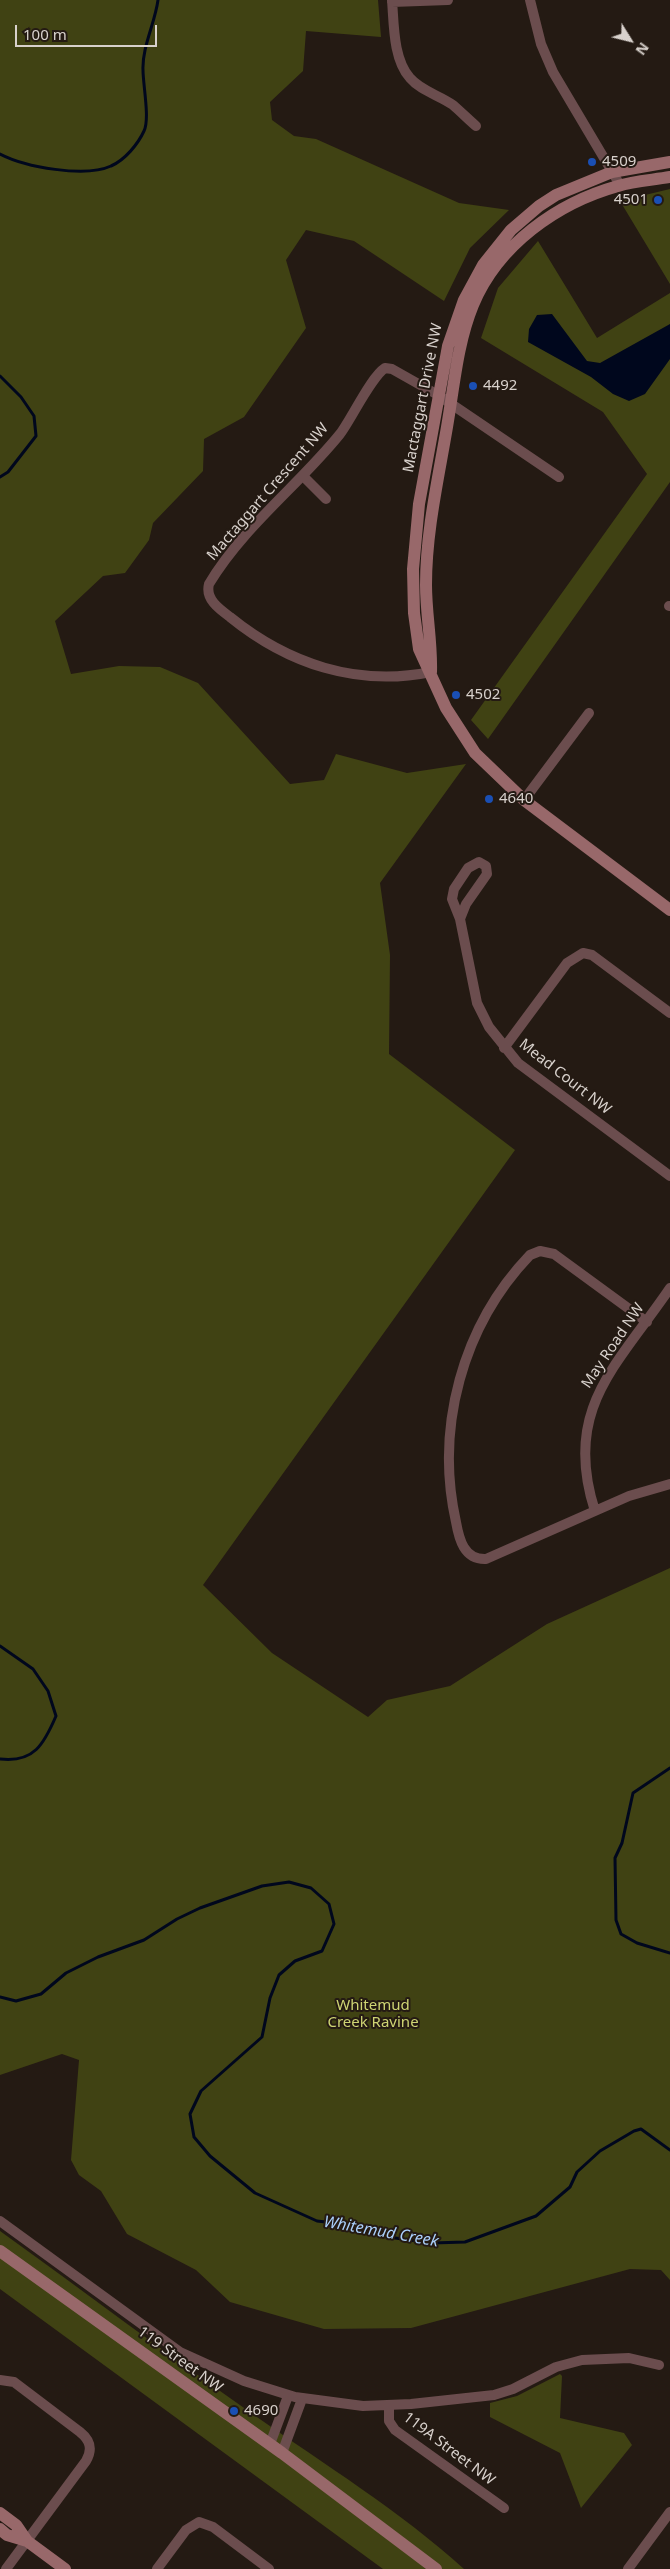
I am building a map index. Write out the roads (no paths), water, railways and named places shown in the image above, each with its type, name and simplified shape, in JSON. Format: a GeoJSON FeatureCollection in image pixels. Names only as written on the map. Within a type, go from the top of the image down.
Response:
{"type":"FeatureCollection","features":[{"type":"Feature","properties":{"kind":"street"},"geometry":{"type":"LineString","coordinates":[[448,0],[392,1],[397,47],[404,69],[410,77],[417,84],[452,105],[476,126]]}},
{"type":"Feature","properties":{"kind":"street"},"geometry":{"type":"LineString","coordinates":[[530,0],[541,44],[553,72],[620,185]]}},
{"type":"Feature","properties":{"kind":"street","name":"Mactaggart Drive NW"},"geometry":{"type":"LineString","coordinates":[[670,162],[612,172],[571,187],[539,206],[511,230],[490,254],[469,288],[456,317],[438,395],[419,504],[413,569],[416,631],[420,650],[446,708],[466,740],[496,775],[524,800],[670,909]]}},
{"type":"Feature","properties":{"kind":"street","name":"Mactaggart Drive NW"},"geometry":{"type":"LineString","coordinates":[[431,672],[432,646],[426,587],[428,541],[460,350],[468,320],[480,293],[498,265],[520,240],[547,218],[583,198],[620,185],[670,177]]}},
{"type":"Feature","properties":{"kind":"street","name":"Mactaggart Crescent NW"},"geometry":{"type":"LineString","coordinates":[[431,672],[385,678],[346,674],[312,665],[266,644],[224,612],[210,597],[209,584],[235,549],[342,431],[381,370],[385,368],[392,369],[438,395],[559,476]]}},
{"type":"Feature","properties":{"kind":"street"},"geometry":{"type":"LineString","coordinates":[[303,476],[326,499]]}},
{"type":"Feature","properties":{"kind":"street"},"geometry":{"type":"LineString","coordinates":[[524,800],[589,713]]}},
{"type":"Feature","properties":{"kind":"street","name":"Mead Court NW"},"geometry":{"type":"LineString","coordinates":[[460,920],[466,904],[486,874],[486,866],[479,862],[468,868],[453,893],[477,1003],[489,1027],[518,1063],[670,1176]]}},
{"type":"Feature","properties":{"kind":"street"},"geometry":{"type":"LineString","coordinates":[[504,1048],[567,963],[583,953],[592,955],[670,1012]]}},
{"type":"Feature","properties":{"kind":"street"},"geometry":{"type":"LineString","coordinates":[[647,1322],[554,1254],[546,1251],[536,1252],[524,1261],[488,1313],[471,1347],[459,1382],[450,1423],[448,1472],[457,1528],[467,1553],[477,1558],[490,1558],[645,1490],[670,1484]]}},
{"type":"Feature","properties":{"kind":"street","name":"May Road NW"},"geometry":{"type":"LineString","coordinates":[[595,1511],[584,1467],[584,1442],[588,1418],[603,1382],[670,1288]]}},
{"type":"Feature","properties":{"kind":"street","name":"119 Street NW"},"geometry":{"type":"LineString","coordinates":[[0,2221],[180,2352],[244,2380],[288,2396],[349,2405],[389,2406],[494,2395],[513,2389],[556,2367],[582,2360],[628,2358],[659,2366]]}},
{"type":"Feature","properties":{"kind":"street","name":"119 Street NW"},"geometry":{"type":"LineString","coordinates":[[0,2250],[282,2452],[436,2569]]}},
{"type":"Feature","properties":{"kind":"street"},"geometry":{"type":"LineString","coordinates":[[2,2380],[14,2382],[80,2432],[90,2443],[90,2452],[86,2460],[6,2569]]}},
{"type":"Feature","properties":{"kind":"street"},"geometry":{"type":"LineString","coordinates":[[270,2444],[288,2396]]}},
{"type":"Feature","properties":{"kind":"street"},"geometry":{"type":"LineString","coordinates":[[282,2452],[302,2399]]}},
{"type":"Feature","properties":{"kind":"street","name":"119A Street NW"},"geometry":{"type":"LineString","coordinates":[[389,2406],[389,2421],[395,2430],[504,2508]]}},
{"type":"Feature","properties":{"kind":"street"},"geometry":{"type":"LineString","coordinates":[[628,2569],[670,2512]]}},
{"type":"Feature","properties":{"kind":"street"},"geometry":{"type":"LineString","coordinates":[[0,2513],[16,2525],[27,2540],[65,2569]]}},
{"type":"Feature","properties":{"kind":"street"},"geometry":{"type":"LineString","coordinates":[[157,2569],[186,2530],[200,2522],[213,2526],[269,2569]]}},
{"type":"Feature","properties":{"kind":"street"},"geometry":{"type":"LineString","coordinates":[[0,2529],[7,2535],[27,2540]]}},
{"type":"Feature","properties":{"kind":"water"},"geometry":{"type":"Polygon","coordinates":[[[552,314],[587,361],[600,363],[670,324],[670,359],[645,394],[629,401],[613,394],[591,377],[528,342],[529,329],[537,315],[552,314]]]}},
{"type":"Feature","properties":{"kind":"waterway","name":"Whitemud Creek"},"geometry":{"type":"LineString","coordinates":[[0,154],[39,167],[71,171],[100,169],[111,166],[126,156],[138,141],[146,126],[143,61],[158,0]]}},
{"type":"Feature","properties":{"kind":"waterway","name":"Whitemud Creek"},"geometry":{"type":"LineString","coordinates":[[0,376],[21,397],[34,416],[36,436],[8,472],[0,477]]}},
{"type":"Feature","properties":{"kind":"waterway"},"geometry":{"type":"LineString","coordinates":[[0,1646],[33,1669],[48,1691],[56,1716],[47,1735],[36,1750],[21,1758],[0,1759]]}},
{"type":"Feature","properties":{"kind":"waterway","name":"Whitemud Creek"},"geometry":{"type":"LineString","coordinates":[[670,1768],[633,1793],[622,1843],[615,1858],[616,1920],[621,1934],[637,1943],[670,1953]]}},
{"type":"Feature","properties":{"kind":"waterway","name":"Whitemud Creek"},"geometry":{"type":"LineString","coordinates":[[0,1997],[16,2001],[41,1994],[66,1973],[98,1957],[144,1940],[177,1919],[200,1908],[262,1886],[289,1882],[311,1888],[329,1904],[334,1924],[322,1951],[295,1961],[279,1975],[270,1998],[262,2037],[201,2091],[190,2114],[194,2137],[210,2156],[255,2193],[317,2221],[343,2224],[388,2237],[432,2243],[465,2242],[536,2216],[570,2187],[577,2172],[600,2151],[634,2131],[641,2129],[670,2150]]}},
{"type":"Feature","properties":{"kind":"place","name":"4509"},"geometry":{"type":"Point","coordinates":[592,162]}},
{"type":"Feature","properties":{"kind":"place","name":"4501"},"geometry":{"type":"Point","coordinates":[658,200]}},
{"type":"Feature","properties":{"kind":"place","name":"4492"},"geometry":{"type":"Point","coordinates":[473,386]}},
{"type":"Feature","properties":{"kind":"place","name":"4502"},"geometry":{"type":"Point","coordinates":[456,695]}},
{"type":"Feature","properties":{"kind":"place","name":"4640"},"geometry":{"type":"Point","coordinates":[489,799]}},
{"type":"Feature","properties":{"kind":"place","name":"4690"},"geometry":{"type":"Point","coordinates":[234,2411]}},
{"type":"Feature","properties":{"kind":"park label","name":"Whitemud Creek Ravine"},"geometry":{"type":"Point","coordinates":[373,2014]}}]}
